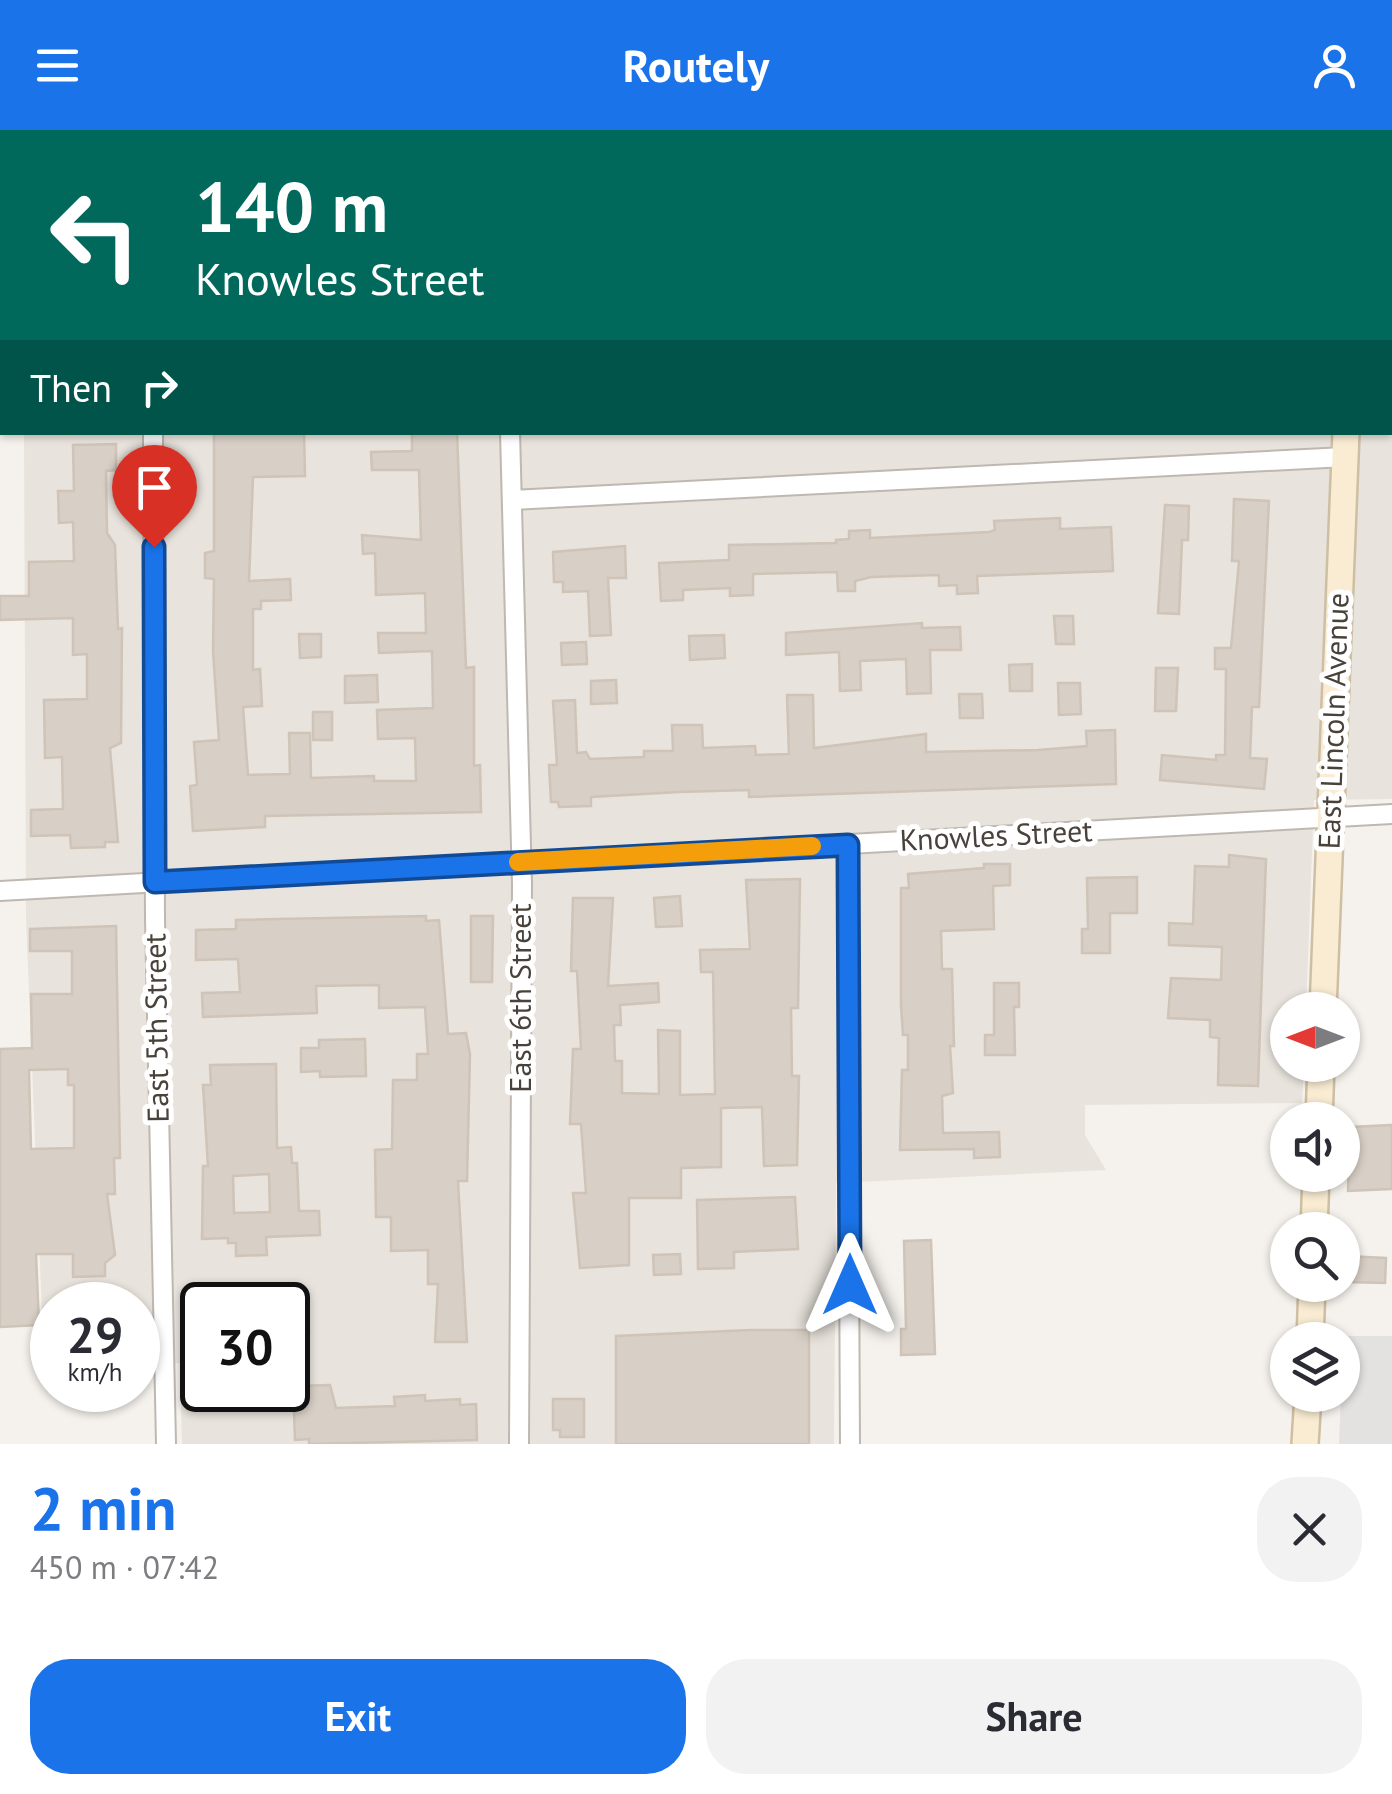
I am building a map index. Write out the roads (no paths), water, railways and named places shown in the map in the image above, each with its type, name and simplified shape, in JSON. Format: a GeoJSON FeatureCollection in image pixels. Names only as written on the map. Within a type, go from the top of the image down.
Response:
{"type":"FeatureCollection","features":[{"type":"Feature","properties":{"kind":"street","name":"East 5th Street"},"geometry":{"type":"LineString","coordinates":[[153,435],[155,882],[166,1444]]}},
{"type":"Feature","properties":{"kind":"street","name":"East 6th Street"},"geometry":{"type":"LineString","coordinates":[[510,435],[521,862],[519,1444]]}},
{"type":"Feature","properties":{"kind":"street"},"geometry":{"type":"LineString","coordinates":[[512,500],[1345,445]]}},
{"type":"Feature","properties":{"kind":"street","name":"East Lincoln Avenue"},"geometry":{"type":"LineString","coordinates":[[1325,992],[1345,445]]}},
{"type":"Feature","properties":{"kind":"street","name":"Knowles Street"},"geometry":{"type":"LineString","coordinates":[[0,891],[1392,814]]}},
{"type":"Feature","properties":{"kind":"street"},"geometry":{"type":"LineString","coordinates":[[848,845],[850,1444]]}},
{"type":"Feature","properties":{"kind":"street"},"geometry":{"type":"LineString","coordinates":[[1305,1444],[1307,1412]]}}]}
